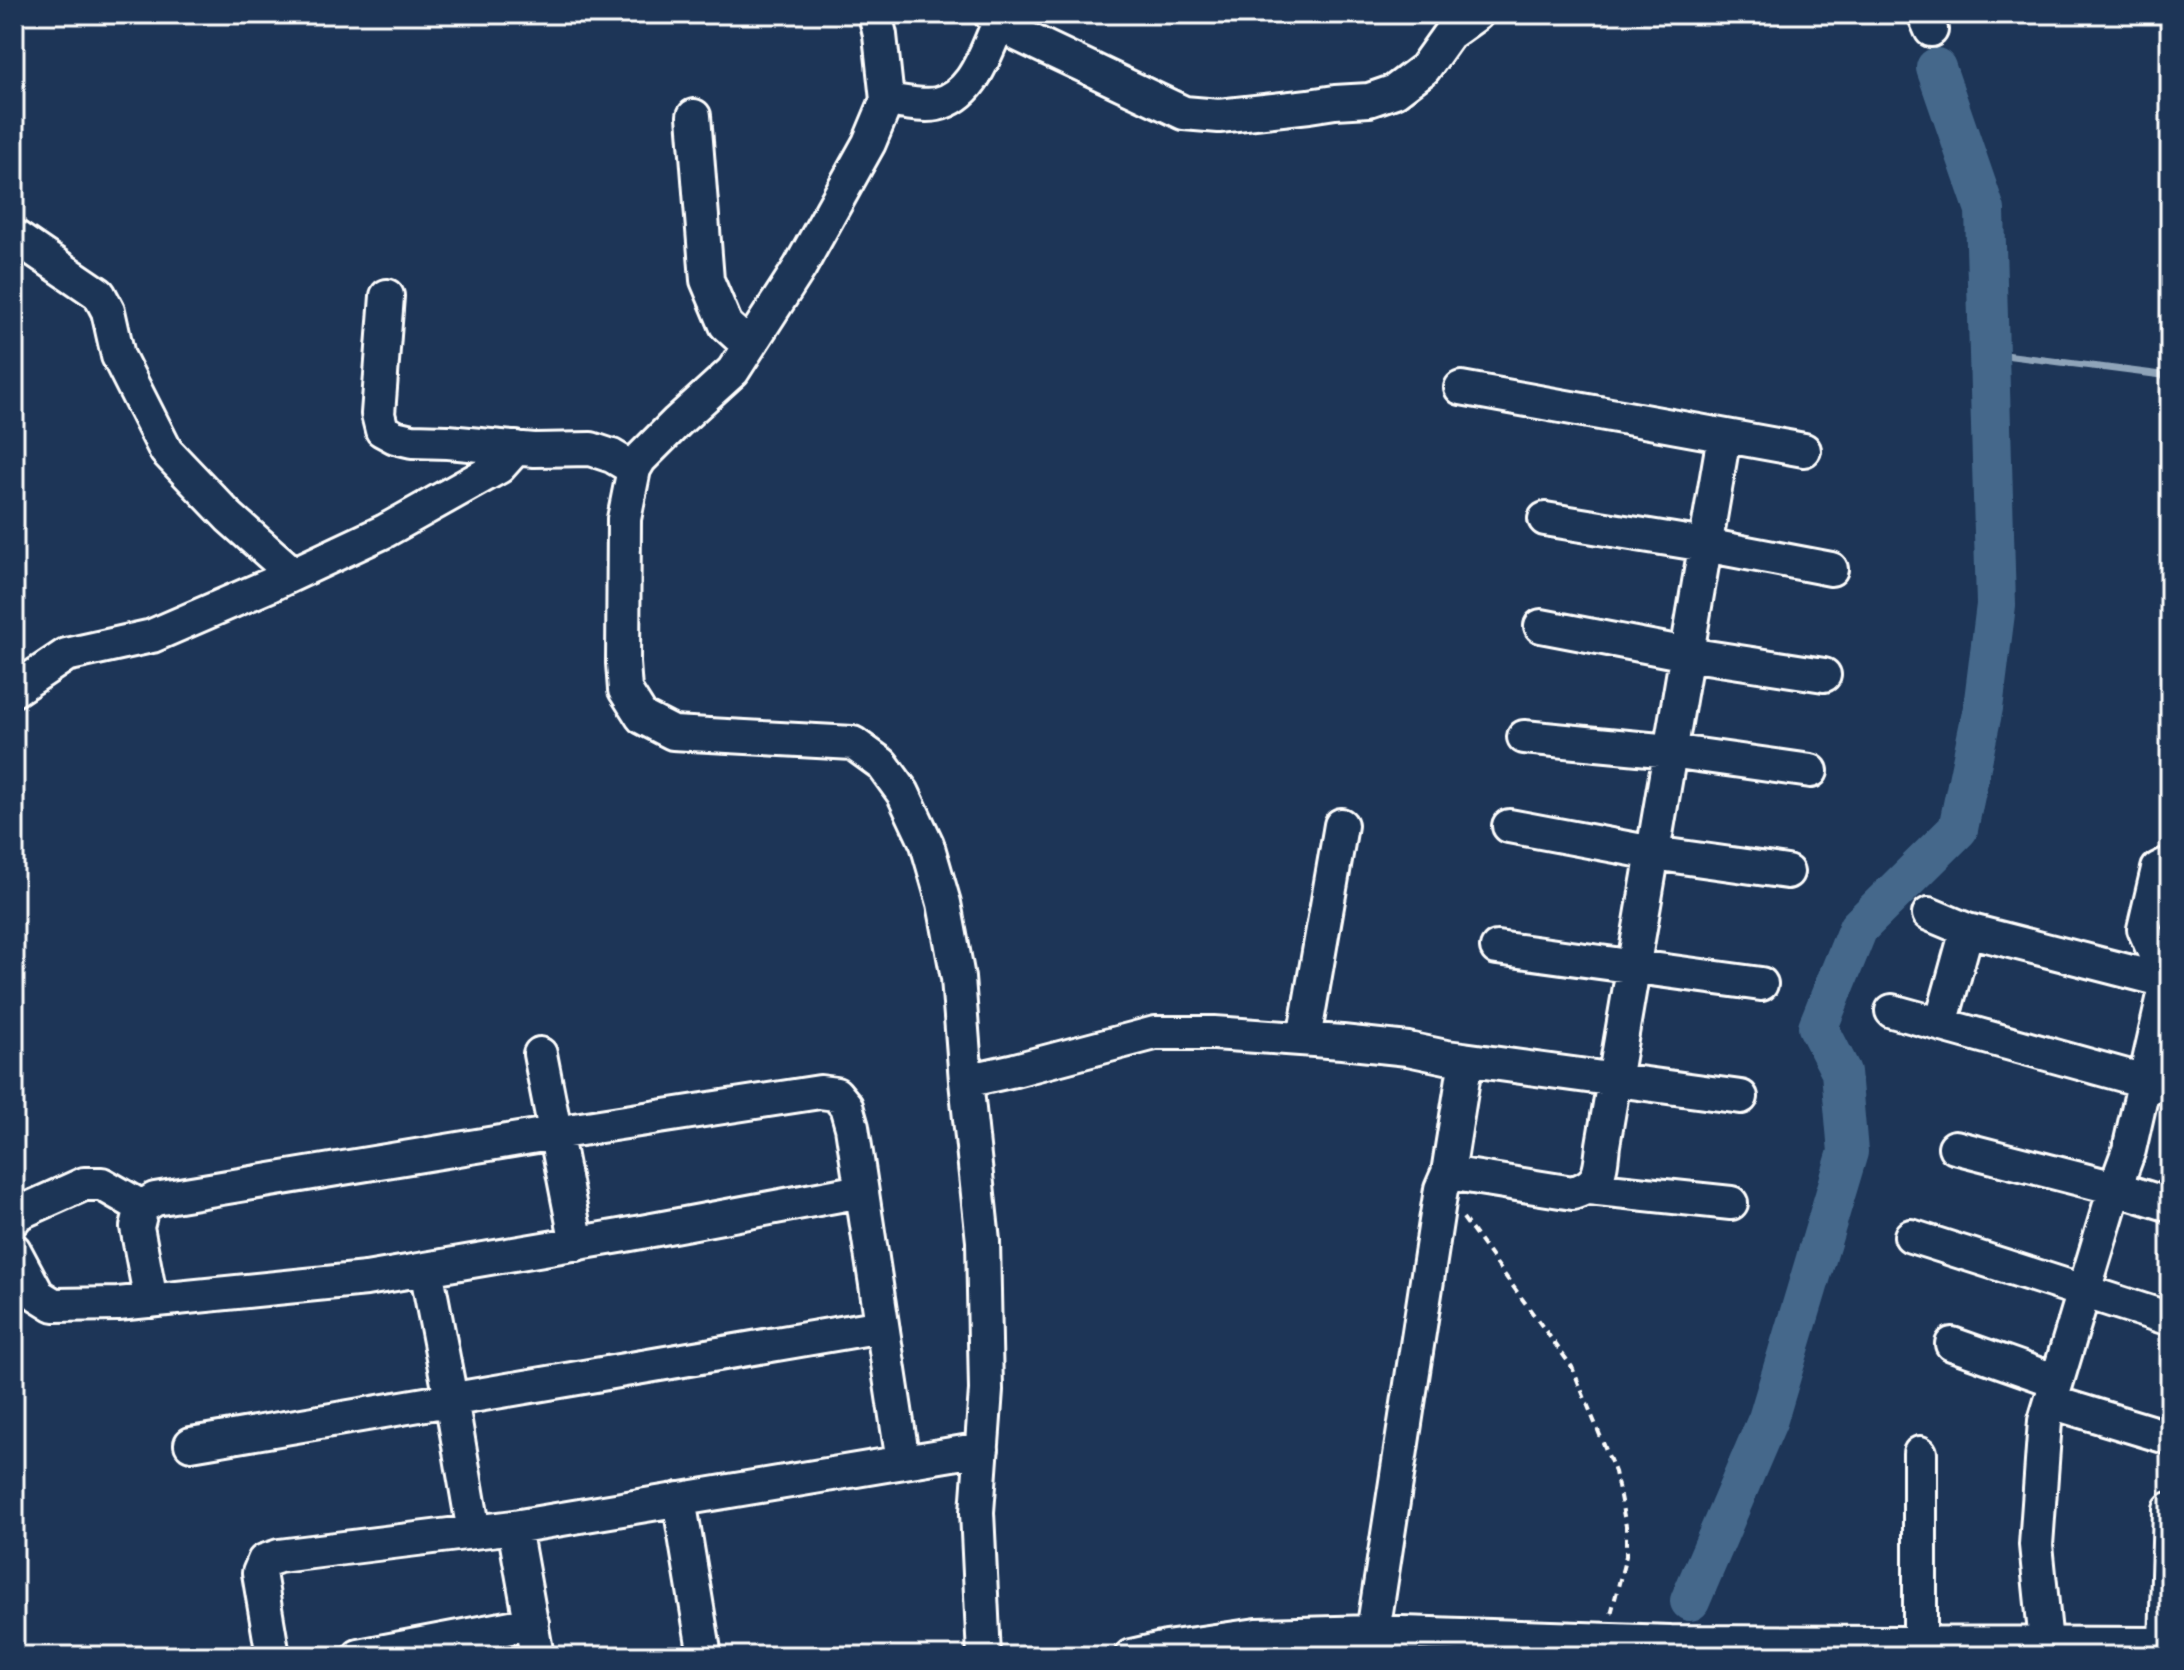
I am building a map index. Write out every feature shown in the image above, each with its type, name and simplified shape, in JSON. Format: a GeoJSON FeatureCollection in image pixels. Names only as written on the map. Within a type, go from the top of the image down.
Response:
{"type":"FeatureCollection","features":[{"type":"Feature","properties":{"kind":"street"},"geometry":{"type":"LineString","coordinates":[[875,14],[887,100],[869,143],[800,267],[733,371],[677,422],[634,469],[624,519],[623,663],[625,690],[642,717],[673,733],[853,743],[882,764],[903,793],[927,844],[944,903],[958,978],[983,1241],[986,1390],[977,1512],[984,1656]]}},
{"type":"Feature","properties":{"kind":"street"},"geometry":{"type":"LineString","coordinates":[[887,100],[936,105],[956,97],[968,87],[995,18],[1019,35],[1184,113],[1219,116],[1369,100],[1395,91],[1424,69],[1449,34],[1477,14]]}},
{"type":"Feature","properties":{"kind":"street"},"geometry":{"type":"LineString","coordinates":[[694,116],[707,280],[726,325],[749,346]]}},
{"type":"Feature","properties":{"kind":"street"},"geometry":{"type":"LineString","coordinates":[[14,236],[99,294],[108,311],[118,356],[166,451],[229,517],[292,573]]}},
{"type":"Feature","properties":{"kind":"street"},"geometry":{"type":"LineString","coordinates":[[387,296],[378,414],[382,430],[412,441],[591,449],[612,456],[634,469]]}},
{"type":"Feature","properties":{"kind":"street"},"geometry":{"type":"LineString","coordinates":[[1461,388],[1804,450]]}},
{"type":"Feature","properties":{"kind":"street"},"geometry":{"type":"LineString","coordinates":[[1589,1188],[1600,1174],[1724,436]]}},
{"type":"Feature","properties":{"kind":"street"},"geometry":{"type":"LineString","coordinates":[[14,690],[66,655],[152,636],[385,531],[482,478],[499,467],[516,448]]}},
{"type":"Feature","properties":{"kind":"street"},"geometry":{"type":"LineString","coordinates":[[1545,519],[1831,569]]}},
{"type":"Feature","properties":{"kind":"street"},"geometry":{"type":"LineString","coordinates":[[1541,626],[1687,654],[1824,675]]}},
{"type":"Feature","properties":{"kind":"street"},"geometry":{"type":"LineString","coordinates":[[1524,737],[1670,751],[1811,771]]}},
{"type":"Feature","properties":{"kind":"street"},"geometry":{"type":"LineString","coordinates":[[1304,1039],[1341,825]]}},
{"type":"Feature","properties":{"kind":"street"},"geometry":{"type":"LineString","coordinates":[[1509,826],[1653,853],[1787,872]]}},
{"type":"Feature","properties":{"kind":"street"},"geometry":{"type":"LineString","coordinates":[[2046,1643],[2036,1545],[2045,1421],[2115,1188],[2158,1084],[2169,982],[2144,929],[2158,869],[2170,863]]}},
{"type":"Feature","properties":{"kind":"street"},"geometry":{"type":"LineString","coordinates":[[1929,914],[1967,930],[2169,982]]}},
{"type":"Feature","properties":{"kind":"street"},"geometry":{"type":"LineString","coordinates":[[1941,1024],[1967,930]]}},
{"type":"Feature","properties":{"kind":"street"},"geometry":{"type":"LineString","coordinates":[[1497,948],[1761,984]]}},
{"type":"Feature","properties":{"kind":"street"},"geometry":{"type":"LineString","coordinates":[[1892,1011],[2158,1084]]}},
{"type":"Feature","properties":{"kind":"street"},"geometry":{"type":"LineString","coordinates":[[966,1081],[1155,1033],[1214,1033],[1408,1049],[1446,1057],[1741,1097]]}},
{"type":"Feature","properties":{"kind":"street"},"geometry":{"type":"LineString","coordinates":[[540,1054],[577,1244]]}},
{"type":"Feature","properties":{"kind":"street"},"geometry":{"type":"LineString","coordinates":[[1373,1632],[1464,1072],[1463,1059]]}},
{"type":"Feature","properties":{"kind":"street"},"geometry":{"type":"LineString","coordinates":[[151,1301],[137,1227],[142,1207],[155,1199],[820,1092],[836,1094],[846,1106],[852,1127],[903,1462]]}},
{"type":"Feature","properties":{"kind":"street"},"geometry":{"type":"LineString","coordinates":[[1955,1147],[2170,1205]]}},
{"type":"Feature","properties":{"kind":"street"},"geometry":{"type":"LineString","coordinates":[[1445,1181],[1573,1193],[1589,1188],[1731,1203]]}},
{"type":"Feature","properties":{"kind":"street"},"geometry":{"type":"LineString","coordinates":[[14,1219],[17,1214],[84,1184],[102,1184],[142,1207]]}},
{"type":"Feature","properties":{"kind":"street"},"geometry":{"type":"LineString","coordinates":[[14,1250],[38,1295],[54,1305],[118,1304],[366,1279],[577,1244],[861,1191]]}},
{"type":"Feature","properties":{"kind":"street"},"geometry":{"type":"LineString","coordinates":[[1911,1236],[2170,1319]]}},
{"type":"Feature","properties":{"kind":"street"},"geometry":{"type":"LineString","coordinates":[[426,1269],[474,1532]]}},
{"type":"Feature","properties":{"kind":"street"},"geometry":{"type":"LineString","coordinates":[[191,1444],[882,1326]]}},
{"type":"Feature","properties":{"kind":"street"},"geometry":{"type":"LineString","coordinates":[[1952,1344],[2054,1392],[2170,1438]]}},
{"type":"Feature","properties":{"kind":"street"},"geometry":{"type":"LineString","coordinates":[[273,1656],[259,1573],[264,1561],[279,1556],[514,1527],[982,1449]]}},
{"type":"Feature","properties":{"kind":"street"},"geometry":{"type":"LineString","coordinates":[[1920,1453],[1920,1643]]}},
{"type":"Feature","properties":{"kind":"street"},"geometry":{"type":"LineString","coordinates":[[679,1499],[705,1656]]}},
{"type":"Feature","properties":{"kind":"street"},"geometry":{"type":"LineString","coordinates":[[1131,1656],[1257,1635],[1373,1632],[1600,1648],[1660,1641],[2046,1643],[2083,1650],[2168,1644],[2170,1509]]}},
{"type":"Feature","properties":{"kind":"street"},"geometry":{"type":"LineString","coordinates":[[514,1527],[537,1656]]}},
{"type":"Feature","properties":{"kind":"street"},"geometry":{"type":"LineString","coordinates":[[359,1656],[532,1623]]}},
{"type":"Feature","properties":{"kind":"path"},"geometry":{"type":"LineString","coordinates":[[1445,1181],[1572,1367],[1615,1472],[1626,1526],[1626,1556],[1600,1648]]}},
{"type":"Feature","properties":{"kind":"waterway"},"geometry":{"type":"LineString","coordinates":[[1690,1601],[1768,1419],[1848,1152],[1841,1072],[1818,1027],[1858,928],[1958,829],[1983,708],[1996,605],[1985,210],[1936,68]]}},
{"type":"Feature","properties":{"kind":"waterway"},"geometry":{"type":"LineString","coordinates":[[1989,353],[2170,376]]}}]}
